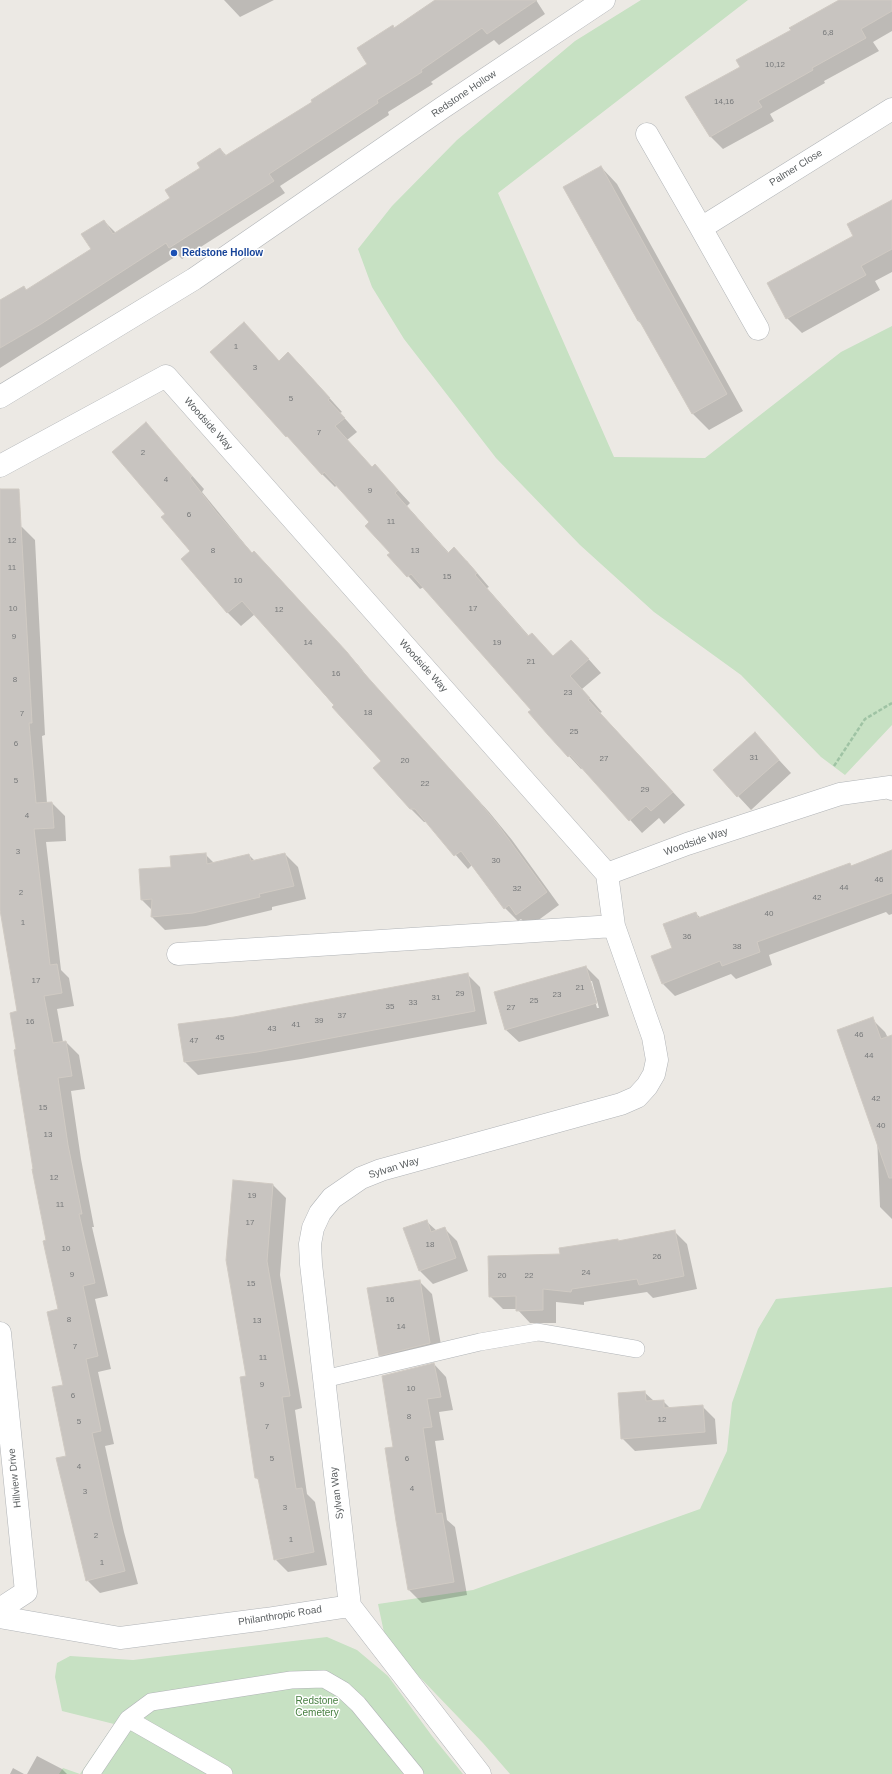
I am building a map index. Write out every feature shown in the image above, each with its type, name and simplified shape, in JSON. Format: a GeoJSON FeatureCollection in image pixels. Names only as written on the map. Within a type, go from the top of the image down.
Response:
{"type":"FeatureCollection","features":[{"type":"Feature","properties":{"kind":"street","name":"Redstone Hollow"},"geometry":{"type":"LineString","coordinates":[[0,397],[194,279],[442,108],[604,0]]}},
{"type":"Feature","properties":{"kind":"street","name":"Palmer Close"},"geometry":{"type":"LineString","coordinates":[[701,228],[892,109]]}},
{"type":"Feature","properties":{"kind":"street"},"geometry":{"type":"LineString","coordinates":[[647,134],[758,330]]}},
{"type":"Feature","properties":{"kind":"street","name":"Woodside Way"},"geometry":{"type":"LineString","coordinates":[[0,466],[166,376],[607,874],[687,844],[840,794],[892,789]]}},
{"type":"Feature","properties":{"kind":"street","name":"Sylvan Way"},"geometry":{"type":"LineString","coordinates":[[350,1606],[311,1264],[310,1244],[314,1228],[320,1213],[332,1198],[361,1178],[381,1170],[621,1104],[637,1097],[647,1086],[654,1074],[657,1060],[654,1037],[614,926],[607,874]]}},
{"type":"Feature","properties":{"kind":"street"},"geometry":{"type":"LineString","coordinates":[[178,954],[614,926]]}},
{"type":"Feature","properties":{"kind":"street","name":"Hillview Drive"},"geometry":{"type":"LineString","coordinates":[[0,1333],[26,1592],[0,1610]]}},
{"type":"Feature","properties":{"kind":"street"},"geometry":{"type":"LineString","coordinates":[[350,1606],[480,1774]]}},
{"type":"Feature","properties":{"kind":"street","name":"Philanthropic Road"},"geometry":{"type":"LineString","coordinates":[[0,1617],[120,1638],[266,1619],[350,1606]]}},
{"type":"Feature","properties":{"kind":"lane"},"geometry":{"type":"LineString","coordinates":[[324,1379],[480,1342],[538,1332],[636,1350]]}},
{"type":"Feature","properties":{"kind":"lane"},"geometry":{"type":"LineString","coordinates":[[91,1774],[128,1719],[151,1702],[291,1680],[324,1679],[342,1690],[358,1704],[416,1774]]}},
{"type":"Feature","properties":{"kind":"lane"},"geometry":{"type":"LineString","coordinates":[[128,1719],[224,1774]]}},
{"type":"Feature","properties":{"kind":"path"},"geometry":{"type":"LineString","coordinates":[[838,762],[865,719],[892,703]]}},
{"type":"Feature","properties":{"kind":"green space"},"geometry":{"type":"Polygon","coordinates":[[[641,0],[748,0],[498,193],[614,457],[705,458],[841,352],[892,326],[892,725],[845,775],[821,757],[741,675],[654,612],[580,545],[496,458],[404,339],[372,287],[358,249],[392,206],[457,140],[575,41],[641,0]]]}},
{"type":"Feature","properties":{"kind":"green space"},"geometry":{"type":"Polygon","coordinates":[[[892,1287],[892,1774],[510,1774],[483,1743],[386,1642],[378,1604],[473,1590],[700,1509],[727,1451],[732,1403],[758,1329],[776,1299],[892,1287]]]}},
{"type":"Feature","properties":{"kind":"green space","name":"Redstone Cemetery"},"geometry":{"type":"Polygon","coordinates":[[[327,1637],[357,1650],[388,1676],[432,1736],[463,1774],[80,1774],[114,1724],[62,1711],[55,1677],[57,1663],[70,1656],[133,1660],[327,1637]]]}},
{"type":"Feature","properties":{"kind":"green space"},"geometry":{"type":"Polygon","coordinates":[[[63,1768],[80,1774],[59,1774],[63,1768]]]}},
{"type":"Feature","properties":{"kind":"building"},"geometry":{"type":"Polygon","coordinates":[[[435,0],[537,0],[487,34],[482,28],[421,70],[422,72],[377,100],[378,103],[269,174],[274,181],[169,248],[166,243],[41,324],[0,348],[0,300],[24,286],[26,290],[91,249],[81,234],[104,220],[113,234],[170,198],[165,190],[200,168],[197,163],[220,148],[225,156],[312,102],[311,100],[367,64],[357,48],[393,25],[394,28],[435,0]]]}},
{"type":"Feature","properties":{"kind":"building"},"geometry":{"type":"Polygon","coordinates":[[[839,0],[892,0],[892,11],[861,29],[866,38],[812,68],[813,70],[758,101],[762,107],[710,137],[685,97],[740,67],[736,60],[791,30],[789,28],[839,0]]]}},
{"type":"Feature","properties":{"kind":"building"},"geometry":{"type":"Polygon","coordinates":[[[601,166],[727,394],[692,414],[563,187],[601,166]]]}},
{"type":"Feature","properties":{"kind":"building"},"geometry":{"type":"Polygon","coordinates":[[[892,200],[892,249],[861,266],[866,275],[786,319],[767,283],[853,236],[847,224],[892,200]]]}},
{"type":"Feature","properties":{"kind":"building"},"geometry":{"type":"Polygon","coordinates":[[[244,322],[279,361],[288,352],[330,398],[328,400],[345,418],[335,426],[372,467],[375,464],[398,490],[395,493],[448,553],[454,547],[477,573],[475,575],[528,636],[532,633],[553,656],[571,640],[589,659],[570,676],[590,698],[588,700],[673,792],[651,811],[646,806],[629,821],[570,755],[568,757],[528,712],[531,710],[411,574],[407,577],[387,555],[390,553],[365,526],[369,522],[324,472],[322,475],[287,436],[286,437],[210,352],[244,322]]]}},
{"type":"Feature","properties":{"kind":"building"},"geometry":{"type":"Polygon","coordinates":[[[146,422],[192,476],[190,478],[217,513],[252,553],[254,551],[347,652],[363,672],[476,798],[499,826],[547,892],[516,915],[509,905],[504,909],[461,851],[454,856],[415,809],[410,809],[373,768],[381,761],[332,707],[334,705],[242,601],[227,613],[181,559],[190,551],[161,517],[165,514],[112,452],[146,422]]]}},
{"type":"Feature","properties":{"kind":"building"},"geometry":{"type":"Polygon","coordinates":[[[0,489],[19,489],[32,723],[29,723],[36,803],[52,802],[54,828],[34,829],[50,965],[57,964],[62,993],[44,996],[53,1043],[66,1041],[72,1076],[58,1078],[68,1145],[82,1214],[79,1214],[95,1283],[83,1286],[98,1356],[86,1359],[101,1431],[92,1433],[111,1518],[125,1571],[86,1581],[56,1458],[66,1456],[52,1387],[63,1385],[47,1312],[58,1309],[43,1241],[46,1240],[32,1169],[14,1050],[16,1049],[10,1013],[17,1011],[0,910],[0,489]]]}},
{"type":"Feature","properties":{"kind":"building"},"geometry":{"type":"Polygon","coordinates":[[[755,732],[779,760],[737,797],[713,770],[755,732]]]}},
{"type":"Feature","properties":{"kind":"building"},"geometry":{"type":"Polygon","coordinates":[[[892,850],[892,893],[757,942],[760,952],[722,966],[720,961],[662,984],[651,956],[672,948],[663,924],[696,912],[698,918],[850,863],[851,866],[892,850]]]}},
{"type":"Feature","properties":{"kind":"building"},"geometry":{"type":"Polygon","coordinates":[[[206,853],[207,864],[249,854],[251,861],[285,853],[294,886],[259,894],[260,897],[193,913],[151,917],[152,899],[141,900],[139,869],[171,867],[170,856],[206,853]]]}},
{"type":"Feature","properties":{"kind":"building"},"geometry":{"type":"Polygon","coordinates":[[[586,966],[597,1003],[505,1030],[494,992],[586,966]]]}},
{"type":"Feature","properties":{"kind":"building"},"geometry":{"type":"Polygon","coordinates":[[[468,973],[475,1011],[257,1052],[184,1062],[178,1024],[234,1017],[468,973]]]}},
{"type":"Feature","properties":{"kind":"building"},"geometry":{"type":"Polygon","coordinates":[[[873,1017],[881,1039],[892,1035],[892,1178],[889,1178],[837,1030],[873,1017]]]}},
{"type":"Feature","properties":{"kind":"building"},"geometry":{"type":"Polygon","coordinates":[[[233,1180],[273,1184],[267,1261],[290,1396],[282,1397],[296,1489],[302,1488],[314,1552],[274,1560],[258,1478],[255,1478],[240,1377],[246,1376],[226,1260],[233,1180]]]}},
{"type":"Feature","properties":{"kind":"building"},"geometry":{"type":"Polygon","coordinates":[[[427,1220],[431,1232],[445,1227],[456,1258],[419,1271],[403,1228],[427,1220]]]}},
{"type":"Feature","properties":{"kind":"building"},"geometry":{"type":"Polygon","coordinates":[[[675,1230],[684,1276],[639,1285],[637,1279],[572,1289],[571,1292],[543,1289],[543,1310],[516,1311],[516,1296],[489,1297],[488,1256],[560,1254],[559,1248],[618,1239],[618,1241],[675,1230]]]}},
{"type":"Feature","properties":{"kind":"building"},"geometry":{"type":"Polygon","coordinates":[[[420,1280],[430,1343],[379,1356],[367,1288],[420,1280]]]}},
{"type":"Feature","properties":{"kind":"building"},"geometry":{"type":"Polygon","coordinates":[[[434,1363],[441,1397],[427,1399],[432,1427],[423,1428],[436,1514],[442,1513],[454,1582],[408,1590],[385,1448],[393,1447],[382,1376],[434,1363]]]}},
{"type":"Feature","properties":{"kind":"building"},"geometry":{"type":"Polygon","coordinates":[[[645,1391],[646,1401],[664,1400],[664,1408],[703,1405],[705,1432],[621,1439],[618,1393],[645,1391]]]}},
{"type":"Feature","properties":{"kind":"place","name":"Redstone Hollow"},"geometry":{"type":"Point","coordinates":[174,253]}}]}
